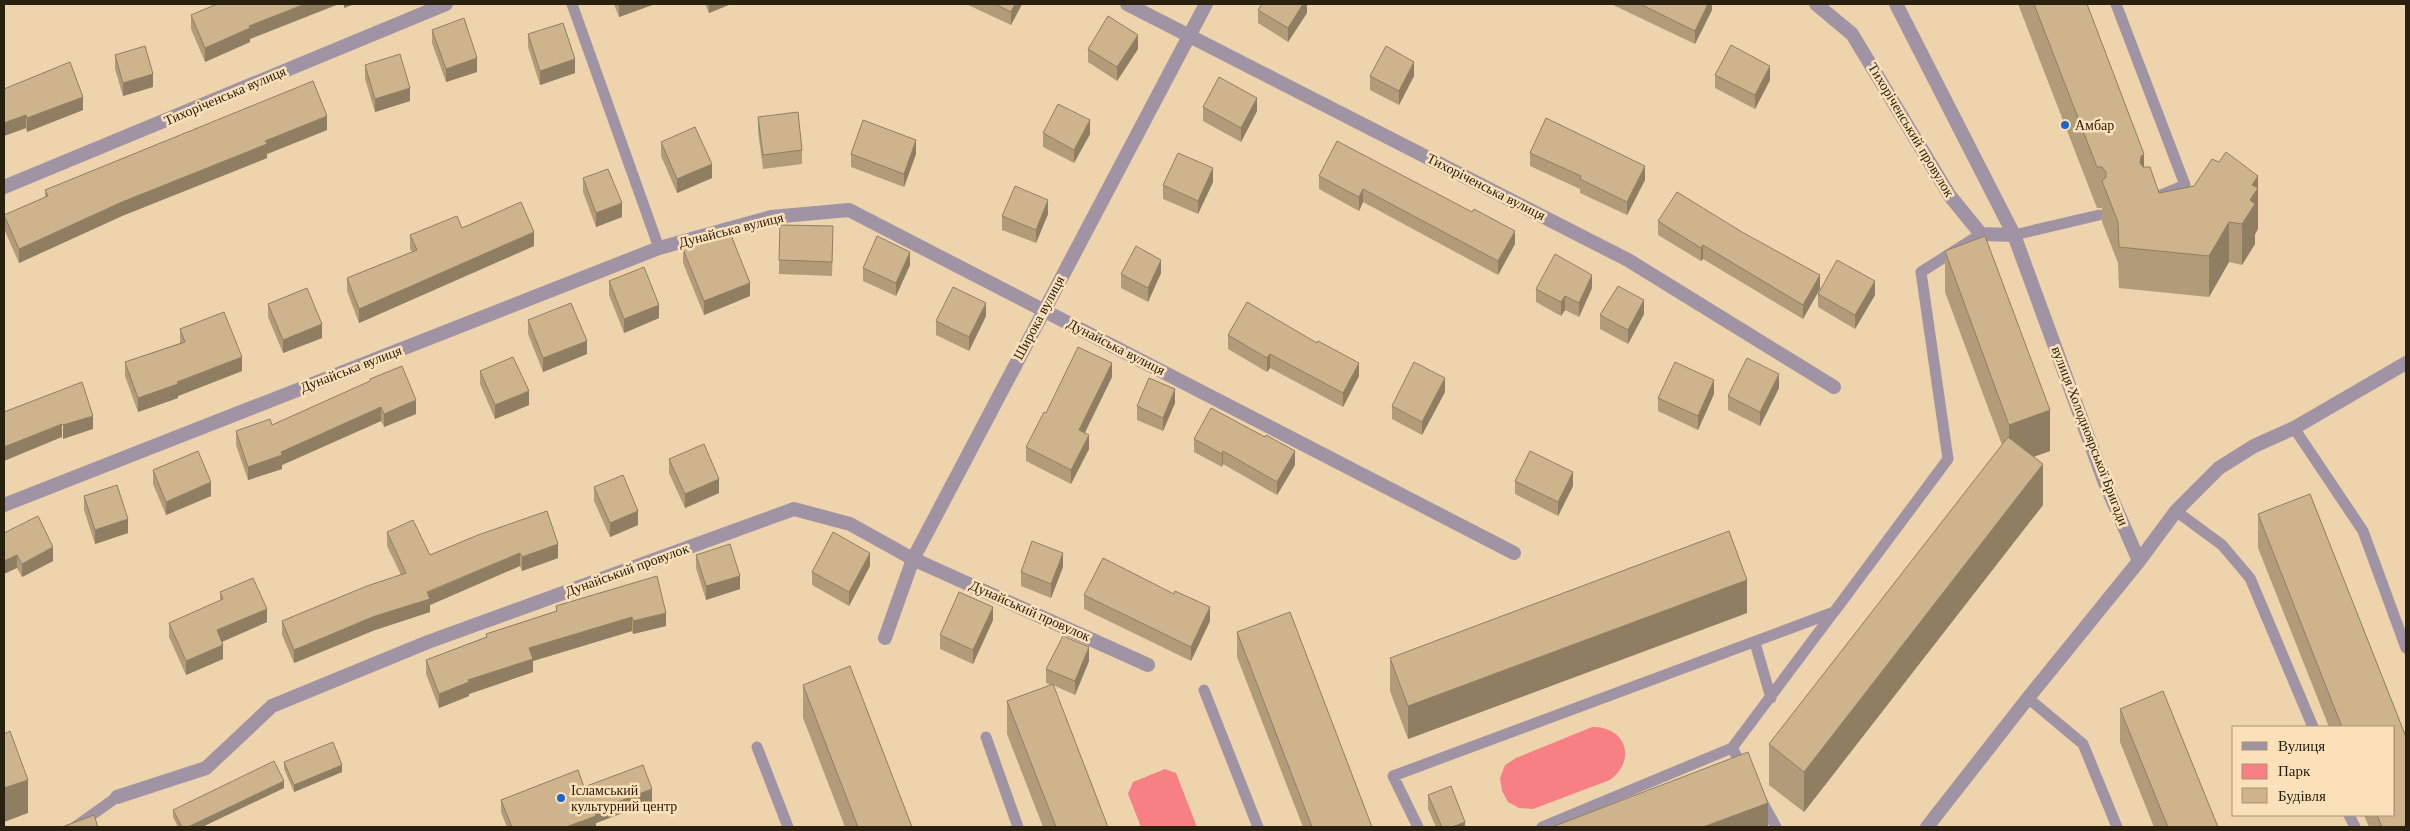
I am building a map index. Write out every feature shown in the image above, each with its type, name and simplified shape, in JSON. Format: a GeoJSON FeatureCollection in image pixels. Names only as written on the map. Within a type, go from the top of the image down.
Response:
{"type":"FeatureCollection","features":[{"type":"Feature","properties":{"kind":"street","name":"Тихоріченська вулиця"},"geometry":{"type":"LineString","coordinates":[[4,187],[446,4]]}},
{"type":"Feature","properties":{"kind":"street","name":"Тихоріченська вулиця"},"geometry":{"type":"LineString","coordinates":[[1127,4],[1190,34],[1628,260],[1834,387]]}},
{"type":"Feature","properties":{"kind":"street","name":"Широка вулиця"},"geometry":{"type":"LineString","coordinates":[[885,638],[913,559],[1206,4]]}},
{"type":"Feature","properties":{"kind":"street","name":"Тихоріченський провулок"},"geometry":{"type":"LineString","coordinates":[[1816,4],[1852,34],[1950,196],[1981,234]]}},
{"type":"Feature","properties":{"kind":"street","name":"вулиця Холодноярської Бригади"},"geometry":{"type":"LineString","coordinates":[[1896,4],[2014,235],[2105,483],[2139,560]]}},
{"type":"Feature","properties":{"kind":"street","name":"Дунайська вулиця"},"geometry":{"type":"LineString","coordinates":[[4,505],[659,248],[771,217],[850,210],[1514,553]]}},
{"type":"Feature","properties":{"kind":"street"},"geometry":{"type":"LineString","coordinates":[[1981,234],[2014,235]]}},
{"type":"Feature","properties":{"kind":"street"},"geometry":{"type":"LineString","coordinates":[[1928,827],[2176,511],[2219,468],[2254,446],[2294,428],[2406,363]]}},
{"type":"Feature","properties":{"kind":"street","name":"Дунайський провулок"},"geometry":{"type":"LineString","coordinates":[[116,797],[206,768],[272,706],[428,642],[794,509],[850,524],[913,559],[1148,665]]}},
{"type":"Feature","properties":{"kind":"lane"},"geometry":{"type":"LineString","coordinates":[[572,4],[659,248]]}},
{"type":"Feature","properties":{"kind":"lane"},"geometry":{"type":"LineString","coordinates":[[2116,4],[2185,185],[2147,201]]}},
{"type":"Feature","properties":{"kind":"lane"},"geometry":{"type":"LineString","coordinates":[[2014,235],[2099,215]]}},
{"type":"Feature","properties":{"kind":"lane"},"geometry":{"type":"LineString","coordinates":[[1542,827],[1732,748],[1948,459],[1921,272],[1981,234]]}},
{"type":"Feature","properties":{"kind":"lane"},"geometry":{"type":"LineString","coordinates":[[2294,428],[2363,531],[2406,648]]}},
{"type":"Feature","properties":{"kind":"lane"},"geometry":{"type":"LineString","coordinates":[[2176,511],[2222,545],[2250,578],[2313,726]]}},
{"type":"Feature","properties":{"kind":"lane"},"geometry":{"type":"LineString","coordinates":[[1418,827],[1393,776],[1834,612]]}},
{"type":"Feature","properties":{"kind":"lane"},"geometry":{"type":"LineString","coordinates":[[1754,643],[1770,698]]}},
{"type":"Feature","properties":{"kind":"lane"},"geometry":{"type":"LineString","coordinates":[[1204,690],[1258,827]]}},
{"type":"Feature","properties":{"kind":"lane"},"geometry":{"type":"LineString","coordinates":[[2028,698],[2083,744],[2117,827]]}},
{"type":"Feature","properties":{"kind":"lane"},"geometry":{"type":"LineString","coordinates":[[986,736],[1018,827]]}},
{"type":"Feature","properties":{"kind":"lane"},"geometry":{"type":"LineString","coordinates":[[758,747],[788,827]]}},
{"type":"Feature","properties":{"kind":"lane"},"geometry":{"type":"LineString","coordinates":[[1732,748],[1776,827]]}},
{"type":"Feature","properties":{"kind":"lane"},"geometry":{"type":"LineString","coordinates":[[76,827],[116,797]]}},
{"type":"Feature","properties":{"kind":"green space"},"geometry":{"type":"Polygon","coordinates":[[[1592,727],[1604,728],[1613,732],[1620,738],[1624,746],[1623,763],[1610,780],[1533,809],[1519,808],[1508,802],[1502,791],[1500,778],[1505,765],[1516,758],[1592,727]]]}},
{"type":"Feature","properties":{"kind":"green space"},"geometry":{"type":"Polygon","coordinates":[[[1165,769],[1176,773],[1197,827],[1141,827],[1128,794],[1133,782],[1165,769]]]}},
{"type":"Feature","properties":{"kind":"building"},"geometry":{"type":"Polygon","coordinates":[[[217,4],[305,4],[249,26],[250,28],[205,48],[191,15],[217,4]]]}},
{"type":"Feature","properties":{"kind":"building"},"geometry":{"type":"Polygon","coordinates":[[[995,4],[1015,4],[1011,12],[995,4]]]}},
{"type":"Feature","properties":{"kind":"building"},"geometry":{"type":"Polygon","coordinates":[[[1262,4],[1303,4],[1288,28],[1258,10],[1262,4]]]}},
{"type":"Feature","properties":{"kind":"building"},"geometry":{"type":"Polygon","coordinates":[[[1640,4],[1708,4],[1695,31],[1640,4]]]}},
{"type":"Feature","properties":{"kind":"building"},"geometry":{"type":"Polygon","coordinates":[[[2034,4],[2087,4],[2144,154],[2141,156],[2140,163],[2143,167],[2150,167],[2159,193],[2194,186],[2212,159],[2219,162],[2226,152],[2258,176],[2252,185],[2258,188],[2250,200],[2255,204],[2242,224],[2229,222],[2209,256],[2119,247],[2118,222],[2102,181],[2106,177],[2106,172],[2102,167],[2097,167],[2034,4]]]}},
{"type":"Feature","properties":{"kind":"building"},"geometry":{"type":"Polygon","coordinates":[[[1108,16],[1138,35],[1117,67],[1088,49],[1108,16]]]}},
{"type":"Feature","properties":{"kind":"building"},"geometry":{"type":"Polygon","coordinates":[[[464,18],[477,58],[446,69],[432,30],[464,18]]]}},
{"type":"Feature","properties":{"kind":"building"},"geometry":{"type":"Polygon","coordinates":[[[563,23],[575,59],[540,71],[528,34],[563,23]]]}},
{"type":"Feature","properties":{"kind":"building"},"geometry":{"type":"Polygon","coordinates":[[[1731,45],[1770,66],[1755,95],[1715,75],[1731,45]]]}},
{"type":"Feature","properties":{"kind":"building"},"geometry":{"type":"Polygon","coordinates":[[[145,46],[153,74],[123,83],[115,55],[145,46]]]}},
{"type":"Feature","properties":{"kind":"building"},"geometry":{"type":"Polygon","coordinates":[[[1386,46],[1414,62],[1399,91],[1370,76],[1386,46]]]}},
{"type":"Feature","properties":{"kind":"building"},"geometry":{"type":"Polygon","coordinates":[[[400,54],[410,88],[375,99],[365,65],[400,54]]]}},
{"type":"Feature","properties":{"kind":"building"},"geometry":{"type":"Polygon","coordinates":[[[70,62],[83,97],[27,118],[26,115],[4,123],[4,89],[70,62]]]}},
{"type":"Feature","properties":{"kind":"building"},"geometry":{"type":"Polygon","coordinates":[[[1219,77],[1257,98],[1241,128],[1203,107],[1219,77]]]}},
{"type":"Feature","properties":{"kind":"building"},"geometry":{"type":"Polygon","coordinates":[[[313,81],[327,116],[265,141],[267,144],[122,202],[19,249],[4,215],[48,196],[45,190],[313,81]]]}},
{"type":"Feature","properties":{"kind":"building"},"geometry":{"type":"Polygon","coordinates":[[[1058,104],[1090,120],[1074,150],[1043,133],[1058,104]]]}},
{"type":"Feature","properties":{"kind":"building"},"geometry":{"type":"Polygon","coordinates":[[[798,112],[802,150],[763,155],[758,117],[798,112]]]}},
{"type":"Feature","properties":{"kind":"building"},"geometry":{"type":"Polygon","coordinates":[[[1546,118],[1645,166],[1627,202],[1580,179],[1581,176],[1530,153],[1546,118]]]}},
{"type":"Feature","properties":{"kind":"building"},"geometry":{"type":"Polygon","coordinates":[[[863,120],[916,140],[904,174],[851,154],[863,120]]]}},
{"type":"Feature","properties":{"kind":"building"},"geometry":{"type":"Polygon","coordinates":[[[695,127],[712,164],[677,179],[661,142],[695,127]]]}},
{"type":"Feature","properties":{"kind":"building"},"geometry":{"type":"Polygon","coordinates":[[[1337,141],[1472,212],[1474,209],[1515,231],[1498,261],[1363,189],[1359,197],[1319,176],[1337,141]]]}},
{"type":"Feature","properties":{"kind":"building"},"geometry":{"type":"Polygon","coordinates":[[[1178,153],[1213,168],[1198,201],[1163,185],[1178,153]]]}},
{"type":"Feature","properties":{"kind":"building"},"geometry":{"type":"Polygon","coordinates":[[[608,169],[622,203],[596,213],[583,178],[608,169]]]}},
{"type":"Feature","properties":{"kind":"building"},"geometry":{"type":"Polygon","coordinates":[[[1015,186],[1048,200],[1036,230],[1002,216],[1015,186]]]}},
{"type":"Feature","properties":{"kind":"building"},"geometry":{"type":"Polygon","coordinates":[[[1677,192],[1742,232],[1820,275],[1803,305],[1703,245],[1701,248],[1658,221],[1677,192]]]}},
{"type":"Feature","properties":{"kind":"building"},"geometry":{"type":"Polygon","coordinates":[[[521,202],[534,232],[359,309],[347,278],[417,250],[410,235],[457,216],[462,228],[521,202]]]}},
{"type":"Feature","properties":{"kind":"building"},"geometry":{"type":"Polygon","coordinates":[[[780,225],[833,226],[832,262],[779,260],[780,225]]]}},
{"type":"Feature","properties":{"kind":"building"},"geometry":{"type":"Polygon","coordinates":[[[729,230],[750,283],[704,301],[683,249],[729,230]]]}},
{"type":"Feature","properties":{"kind":"building"},"geometry":{"type":"Polygon","coordinates":[[[877,236],[910,252],[896,283],[863,268],[877,236]]]}},
{"type":"Feature","properties":{"kind":"building"},"geometry":{"type":"Polygon","coordinates":[[[1985,236],[2050,410],[2009,425],[1945,251],[1985,236]]]}},
{"type":"Feature","properties":{"kind":"building"},"geometry":{"type":"Polygon","coordinates":[[[1136,246],[1161,260],[1148,288],[1121,274],[1136,246]]]}},
{"type":"Feature","properties":{"kind":"building"},"geometry":{"type":"Polygon","coordinates":[[[1555,254],[1592,275],[1579,303],[1565,296],[1561,302],[1536,289],[1555,254]]]}},
{"type":"Feature","properties":{"kind":"building"},"geometry":{"type":"Polygon","coordinates":[[[1837,260],[1875,281],[1855,315],[1818,294],[1837,260]]]}},
{"type":"Feature","properties":{"kind":"building"},"geometry":{"type":"Polygon","coordinates":[[[644,267],[659,305],[624,319],[609,281],[644,267]]]}},
{"type":"Feature","properties":{"kind":"building"},"geometry":{"type":"Polygon","coordinates":[[[1618,286],[1644,300],[1628,330],[1600,315],[1618,286]]]}},
{"type":"Feature","properties":{"kind":"building"},"geometry":{"type":"Polygon","coordinates":[[[953,287],[986,303],[969,337],[936,321],[953,287]]]}},
{"type":"Feature","properties":{"kind":"building"},"geometry":{"type":"Polygon","coordinates":[[[307,288],[322,324],[283,340],[268,304],[307,288]]]}},
{"type":"Feature","properties":{"kind":"building"},"geometry":{"type":"Polygon","coordinates":[[[1247,302],[1317,343],[1318,341],[1359,363],[1343,393],[1270,354],[1267,358],[1228,335],[1247,302]]]}},
{"type":"Feature","properties":{"kind":"building"},"geometry":{"type":"Polygon","coordinates":[[[571,303],[587,341],[543,358],[528,320],[571,303]]]}},
{"type":"Feature","properties":{"kind":"building"},"geometry":{"type":"Polygon","coordinates":[[[224,312],[242,357],[177,382],[178,384],[138,398],[125,362],[185,342],[180,329],[224,312]]]}},
{"type":"Feature","properties":{"kind":"building"},"geometry":{"type":"Polygon","coordinates":[[[1078,347],[1112,363],[1079,430],[1089,435],[1071,470],[1026,447],[1044,412],[1046,413],[1078,347]]]}},
{"type":"Feature","properties":{"kind":"building"},"geometry":{"type":"Polygon","coordinates":[[[513,357],[529,391],[495,405],[480,371],[513,357]]]}},
{"type":"Feature","properties":{"kind":"building"},"geometry":{"type":"Polygon","coordinates":[[[1747,358],[1779,374],[1760,412],[1728,396],[1747,358]]]}},
{"type":"Feature","properties":{"kind":"building"},"geometry":{"type":"Polygon","coordinates":[[[1414,362],[1445,378],[1422,422],[1392,406],[1414,362]]]}},
{"type":"Feature","properties":{"kind":"building"},"geometry":{"type":"Polygon","coordinates":[[[1675,362],[1714,380],[1698,416],[1658,398],[1675,362]]]}},
{"type":"Feature","properties":{"kind":"building"},"geometry":{"type":"Polygon","coordinates":[[[402,366],[416,400],[384,414],[381,407],[281,452],[282,455],[248,467],[236,431],[270,419],[272,425],[402,366]]]}},
{"type":"Feature","properties":{"kind":"building"},"geometry":{"type":"Polygon","coordinates":[[[1149,378],[1175,389],[1163,418],[1137,406],[1149,378]]]}},
{"type":"Feature","properties":{"kind":"building"},"geometry":{"type":"Polygon","coordinates":[[[82,382],[93,416],[62,424],[4,447],[4,412],[82,382]]]}},
{"type":"Feature","properties":{"kind":"building"},"geometry":{"type":"Polygon","coordinates":[[[1211,408],[1295,451],[1277,482],[1223,451],[1222,454],[1194,439],[1211,408]]]}},
{"type":"Feature","properties":{"kind":"building"},"geometry":{"type":"Polygon","coordinates":[[[2008,437],[2043,464],[1804,772],[1769,744],[2008,437]]]}},
{"type":"Feature","properties":{"kind":"building"},"geometry":{"type":"Polygon","coordinates":[[[704,444],[719,479],[685,494],[669,459],[704,444]]]}},
{"type":"Feature","properties":{"kind":"building"},"geometry":{"type":"Polygon","coordinates":[[[198,451],[211,482],[166,502],[153,470],[198,451]]]}},
{"type":"Feature","properties":{"kind":"building"},"geometry":{"type":"Polygon","coordinates":[[[1530,451],[1573,472],[1558,502],[1515,481],[1530,451]]]}},
{"type":"Feature","properties":{"kind":"building"},"geometry":{"type":"Polygon","coordinates":[[[623,475],[638,511],[610,523],[594,487],[623,475]]]}},
{"type":"Feature","properties":{"kind":"building"},"geometry":{"type":"Polygon","coordinates":[[[117,485],[128,519],[95,530],[84,496],[117,485]]]}},
{"type":"Feature","properties":{"kind":"building"},"geometry":{"type":"Polygon","coordinates":[[[2310,494],[2406,737],[2406,827],[2382,827],[2377,816],[2395,816],[2395,726],[2342,726],[2258,514],[2310,494]]]}},
{"type":"Feature","properties":{"kind":"building"},"geometry":{"type":"Polygon","coordinates":[[[547,511],[558,544],[522,557],[520,553],[427,592],[430,599],[375,616],[294,650],[282,621],[367,586],[406,573],[387,532],[413,520],[430,555],[478,535],[547,511]]]}},
{"type":"Feature","properties":{"kind":"building"},"geometry":{"type":"Polygon","coordinates":[[[38,516],[53,547],[22,564],[17,555],[4,561],[4,533],[38,516]]]}},
{"type":"Feature","properties":{"kind":"building"},"geometry":{"type":"Polygon","coordinates":[[[1729,531],[1747,580],[1408,706],[1390,658],[1729,531]]]}},
{"type":"Feature","properties":{"kind":"building"},"geometry":{"type":"Polygon","coordinates":[[[833,532],[870,553],[849,592],[812,572],[833,532]]]}},
{"type":"Feature","properties":{"kind":"building"},"geometry":{"type":"Polygon","coordinates":[[[1032,541],[1063,553],[1051,584],[1021,572],[1032,541]]]}},
{"type":"Feature","properties":{"kind":"building"},"geometry":{"type":"Polygon","coordinates":[[[730,544],[740,576],[706,586],[696,555],[730,544]]]}},
{"type":"Feature","properties":{"kind":"building"},"geometry":{"type":"Polygon","coordinates":[[[1103,558],[1174,594],[1175,591],[1210,607],[1191,647],[1084,595],[1103,558]]]}},
{"type":"Feature","properties":{"kind":"building"},"geometry":{"type":"Polygon","coordinates":[[[657,576],[666,613],[633,621],[632,617],[529,648],[533,659],[468,680],[469,682],[439,694],[426,660],[487,637],[486,634],[557,611],[556,606],[657,576]]]}},
{"type":"Feature","properties":{"kind":"building"},"geometry":{"type":"Polygon","coordinates":[[[253,578],[267,609],[217,630],[223,645],[186,661],[169,623],[223,599],[220,592],[253,578]]]}},
{"type":"Feature","properties":{"kind":"building"},"geometry":{"type":"Polygon","coordinates":[[[959,592],[993,607],[973,650],[940,635],[959,592]]]}},
{"type":"Feature","properties":{"kind":"building"},"geometry":{"type":"Polygon","coordinates":[[[1290,612],[1372,827],[1312,827],[1237,632],[1290,612]]]}},
{"type":"Feature","properties":{"kind":"building"},"geometry":{"type":"Polygon","coordinates":[[[1063,636],[1089,647],[1075,681],[1046,669],[1063,636]]]}},
{"type":"Feature","properties":{"kind":"building"},"geometry":{"type":"Polygon","coordinates":[[[850,666],[912,827],[858,827],[803,685],[850,666]]]}},
{"type":"Feature","properties":{"kind":"building"},"geometry":{"type":"Polygon","coordinates":[[[1053,684],[1108,827],[1056,827],[1007,701],[1053,684]]]}},
{"type":"Feature","properties":{"kind":"building"},"geometry":{"type":"Polygon","coordinates":[[[2163,691],[2218,827],[2168,827],[2120,709],[2163,691]]]}},
{"type":"Feature","properties":{"kind":"building"},"geometry":{"type":"Polygon","coordinates":[[[10,731],[28,780],[4,788],[4,734],[10,731]]]}},
{"type":"Feature","properties":{"kind":"building"},"geometry":{"type":"Polygon","coordinates":[[[333,742],[342,765],[294,785],[284,762],[333,742]]]}},
{"type":"Feature","properties":{"kind":"building"},"geometry":{"type":"Polygon","coordinates":[[[1748,752],[1768,803],[1703,827],[1552,827],[1748,752]]]}},
{"type":"Feature","properties":{"kind":"building"},"geometry":{"type":"Polygon","coordinates":[[[274,761],[284,781],[188,827],[182,827],[173,810],[274,761]]]}},
{"type":"Feature","properties":{"kind":"building"},"geometry":{"type":"Polygon","coordinates":[[[643,765],[652,789],[594,811],[596,816],[566,827],[512,827],[501,800],[578,770],[584,787],[643,765]]]}},
{"type":"Feature","properties":{"kind":"building"},"geometry":{"type":"Polygon","coordinates":[[[1451,786],[1465,822],[1452,827],[1442,827],[1428,795],[1451,786]]]}},
{"type":"Feature","properties":{"kind":"building"},"geometry":{"type":"Polygon","coordinates":[[[94,815],[98,827],[62,827],[94,815]]]}},
{"type":"Feature","properties":{"kind":"place","name":"Амбар"},"geometry":{"type":"Point","coordinates":[2065,125]}},
{"type":"Feature","properties":{"kind":"place","name":"Ісламський культурний центр"},"geometry":{"type":"Point","coordinates":[561,798]}}]}
